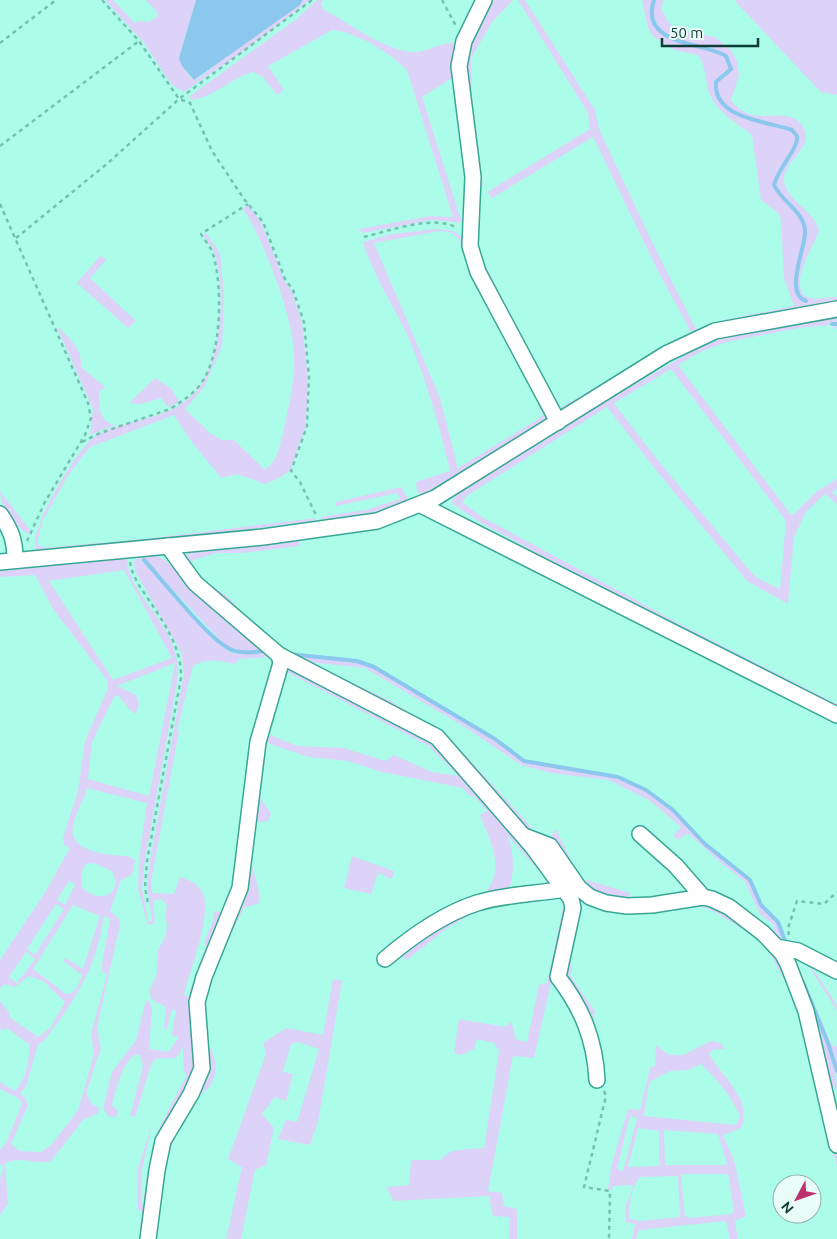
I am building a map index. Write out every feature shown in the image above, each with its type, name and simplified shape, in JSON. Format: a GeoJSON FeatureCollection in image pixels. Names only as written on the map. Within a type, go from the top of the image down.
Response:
{"type":"FeatureCollection","features":[{"type":"Feature","properties":{"kind":"street"},"geometry":{"type":"LineString","coordinates":[[484,0],[464,41],[459,66],[473,177],[470,246],[478,272],[558,422]]}},
{"type":"Feature","properties":{"kind":"street"},"geometry":{"type":"LineString","coordinates":[[0,562],[130,551],[325,530],[377,521],[421,506],[666,354],[699,338],[716,331],[837,308]]}},
{"type":"Feature","properties":{"kind":"street"},"geometry":{"type":"LineString","coordinates":[[421,506],[837,716]]}},
{"type":"Feature","properties":{"kind":"street"},"geometry":{"type":"LineString","coordinates":[[0,514],[11,530],[15,541],[16,560]]}},
{"type":"Feature","properties":{"kind":"street"},"geometry":{"type":"LineString","coordinates":[[168,546],[195,583],[279,655],[436,737],[524,836],[572,899],[573,908],[558,977],[583,1015],[596,1058],[597,1080]]}},
{"type":"Feature","properties":{"kind":"street"},"geometry":{"type":"LineString","coordinates":[[148,1239],[156,1170],[163,1141],[191,1094],[202,1068],[197,1002],[204,977],[240,888],[258,742],[281,663],[279,655]]}},
{"type":"Feature","properties":{"kind":"street"},"geometry":{"type":"LineString","coordinates":[[640,834],[676,866],[703,897],[729,907],[746,918],[783,948],[798,951],[837,971]]}},
{"type":"Feature","properties":{"kind":"street"},"geometry":{"type":"LineString","coordinates":[[524,836],[550,846],[579,888],[590,897],[606,903],[627,906],[652,905],[703,897]]}},
{"type":"Feature","properties":{"kind":"street"},"geometry":{"type":"LineString","coordinates":[[385,959],[409,939],[453,913],[477,903],[565,889]]}},
{"type":"Feature","properties":{"kind":"street"},"geometry":{"type":"LineString","coordinates":[[783,948],[806,1011],[837,1145]]}},
{"type":"Feature","properties":{"kind":"path"},"geometry":{"type":"LineString","coordinates":[[0,44],[56,0]]}},
{"type":"Feature","properties":{"kind":"path"},"geometry":{"type":"LineString","coordinates":[[102,0],[139,41],[179,99],[190,103],[212,151],[248,204],[263,222],[285,279],[292,290],[304,322],[309,377],[307,426],[291,470],[325,530]]}},
{"type":"Feature","properties":{"kind":"path"},"geometry":{"type":"LineString","coordinates":[[16,238],[108,163],[179,99],[312,0]]}},
{"type":"Feature","properties":{"kind":"path"},"geometry":{"type":"LineString","coordinates":[[442,0],[464,41]]}},
{"type":"Feature","properties":{"kind":"path"},"geometry":{"type":"LineString","coordinates":[[0,146],[139,41]]}},
{"type":"Feature","properties":{"kind":"path"},"geometry":{"type":"LineString","coordinates":[[0,204],[88,403],[91,418],[81,442],[45,502],[31,534],[16,560]]}},
{"type":"Feature","properties":{"kind":"path"},"geometry":{"type":"LineString","coordinates":[[81,442],[100,433],[170,409],[180,403],[201,384],[214,350],[219,300],[212,252],[201,234],[248,204]]}},
{"type":"Feature","properties":{"kind":"path"},"geometry":{"type":"LineString","coordinates":[[364,237],[432,222],[454,226],[470,237]]}},
{"type":"Feature","properties":{"kind":"path"},"geometry":{"type":"LineString","coordinates":[[130,551],[131,570],[162,620],[178,652],[181,664],[181,678],[147,861],[145,887],[148,904]]}},
{"type":"Feature","properties":{"kind":"path"},"geometry":{"type":"LineString","coordinates":[[783,948],[797,901],[824,904],[837,892]]}},
{"type":"Feature","properties":{"kind":"path"},"geometry":{"type":"LineString","coordinates":[[597,1080],[606,1096],[584,1186],[610,1191],[609,1239]]}},
{"type":"Feature","properties":{"kind":"shaded area"},"geometry":{"type":"Polygon","coordinates":[[[105,0],[113,0],[135,23],[140,21],[149,22],[158,16],[157,12],[146,0],[196,0],[183,43],[182,66],[191,78],[200,77],[233,51],[300,5],[303,0],[310,0],[245,50],[184,92],[171,84],[143,42],[105,0]]]}},
{"type":"Feature","properties":{"kind":"shaded area"},"geometry":{"type":"Polygon","coordinates":[[[317,0],[323,0],[321,4],[324,10],[388,46],[399,50],[416,52],[445,44],[458,43],[457,75],[422,97],[460,217],[467,220],[465,223],[431,220],[363,233],[358,229],[431,216],[453,217],[407,70],[391,56],[369,42],[345,32],[332,30],[268,66],[284,90],[277,95],[262,76],[252,72],[201,98],[193,100],[190,98],[190,96],[295,20],[317,0]]]}},
{"type":"Feature","properties":{"kind":"shaded area"},"geometry":{"type":"Polygon","coordinates":[[[491,0],[513,0],[493,21],[471,58],[472,98],[483,186],[479,184],[467,69],[471,41],[491,0]]]}},
{"type":"Feature","properties":{"kind":"shaded area"},"geometry":{"type":"Polygon","coordinates":[[[518,0],[525,0],[595,110],[599,129],[653,244],[696,329],[724,320],[794,306],[784,278],[781,220],[779,214],[761,200],[752,135],[718,108],[708,90],[703,64],[698,55],[674,50],[653,36],[648,28],[642,0],[652,0],[650,15],[655,26],[663,34],[673,39],[656,23],[653,8],[655,0],[664,0],[661,8],[668,22],[677,30],[715,37],[731,50],[737,61],[739,75],[731,100],[739,109],[757,116],[792,117],[805,130],[804,144],[789,165],[784,179],[789,193],[812,217],[819,231],[803,266],[800,286],[803,293],[810,298],[837,297],[837,303],[731,321],[563,410],[558,410],[510,321],[476,251],[477,239],[482,259],[560,408],[691,332],[658,271],[593,137],[492,198],[487,192],[590,129],[588,113],[518,0]],[[681,42],[725,57],[730,68],[715,81],[717,94],[722,104],[731,111],[755,122],[792,131],[797,137],[796,146],[779,169],[773,186],[798,215],[803,225],[804,234],[794,282],[801,300],[807,302],[797,286],[798,269],[805,242],[806,226],[803,219],[775,185],[796,147],[798,136],[793,129],[745,116],[725,104],[719,94],[717,82],[732,69],[726,56],[715,49],[681,42]]]}},
{"type":"Feature","properties":{"kind":"shaded area"},"geometry":{"type":"Polygon","coordinates":[[[734,0],[837,0],[837,95],[821,92],[734,0]]]}},
{"type":"Feature","properties":{"kind":"shaded area"},"geometry":{"type":"Polygon","coordinates":[[[248,205],[261,222],[284,280],[292,291],[302,322],[308,379],[306,426],[290,471],[265,484],[237,474],[221,478],[191,441],[174,415],[90,447],[69,474],[42,522],[37,544],[45,548],[153,538],[316,518],[313,521],[164,540],[39,552],[36,549],[35,540],[46,509],[66,473],[86,445],[102,432],[157,415],[178,406],[193,394],[204,380],[215,351],[221,298],[217,264],[212,248],[203,235],[206,233],[220,253],[224,295],[222,346],[204,387],[185,409],[211,434],[222,440],[234,440],[264,469],[275,459],[289,405],[294,366],[293,341],[276,280],[260,240],[243,209],[248,205]]]}},
{"type":"Feature","properties":{"kind":"shaded area"},"geometry":{"type":"Polygon","coordinates":[[[436,229],[453,231],[466,240],[548,414],[546,420],[537,427],[422,495],[417,491],[416,482],[450,471],[433,408],[412,346],[379,282],[363,242],[392,234],[436,229]],[[440,231],[374,243],[440,398],[458,468],[543,415],[527,377],[471,272],[459,239],[452,233],[440,231]]]}},
{"type":"Feature","properties":{"kind":"shaded area"},"geometry":{"type":"Polygon","coordinates":[[[100,256],[107,259],[90,278],[136,321],[128,328],[77,283],[100,256]]]}},
{"type":"Feature","properties":{"kind":"shaded area"},"geometry":{"type":"Polygon","coordinates":[[[837,316],[837,323],[830,322],[830,325],[799,328],[726,342],[700,352],[678,365],[792,516],[816,492],[837,479],[837,489],[832,492],[837,497],[837,504],[825,494],[806,512],[794,537],[788,604],[747,581],[607,407],[479,488],[462,502],[482,517],[682,625],[837,704],[837,708],[589,581],[481,523],[453,504],[452,500],[455,495],[568,423],[692,351],[727,336],[837,316]],[[671,369],[614,403],[656,458],[751,572],[757,578],[780,589],[786,521],[671,369]]]}},
{"type":"Feature","properties":{"kind":"shaded area"},"geometry":{"type":"Polygon","coordinates":[[[56,325],[70,339],[80,354],[81,367],[105,387],[99,391],[102,416],[109,423],[115,425],[90,435],[93,409],[56,325]]]}},
{"type":"Feature","properties":{"kind":"shaded area"},"geometry":{"type":"Polygon","coordinates":[[[155,378],[172,389],[179,402],[168,407],[161,398],[141,404],[129,403],[155,378]]]}},
{"type":"Feature","properties":{"kind":"shaded area"},"geometry":{"type":"Polygon","coordinates":[[[401,487],[408,499],[403,504],[361,516],[323,520],[320,517],[366,510],[400,499],[397,493],[336,506],[336,502],[401,487]]]}},
{"type":"Feature","properties":{"kind":"shaded area"},"geometry":{"type":"Polygon","coordinates":[[[0,491],[30,530],[29,534],[13,522],[2,503],[0,491]]]}},
{"type":"Feature","properties":{"kind":"shaded area"},"geometry":{"type":"Polygon","coordinates":[[[299,538],[300,546],[242,553],[217,553],[193,560],[191,565],[193,571],[232,600],[241,612],[238,616],[194,578],[183,561],[185,556],[192,551],[299,538]]]}},
{"type":"Feature","properties":{"kind":"shaded area"},"geometry":{"type":"Polygon","coordinates":[[[154,555],[165,560],[276,660],[237,887],[205,966],[198,1068],[171,1120],[145,1239],[140,1239],[141,1211],[138,1210],[137,1171],[152,1124],[142,1170],[141,1204],[143,1205],[148,1171],[158,1130],[187,1075],[183,1070],[183,1047],[175,1058],[155,1059],[151,1065],[135,1117],[130,1116],[143,1066],[140,1055],[134,1055],[129,1060],[120,1078],[112,1105],[118,1111],[117,1116],[108,1116],[103,1108],[112,1072],[136,1040],[146,1000],[150,1002],[152,1008],[149,1049],[168,1052],[179,1037],[173,1037],[172,1033],[176,1010],[172,1010],[167,1029],[164,1029],[166,1007],[152,1000],[149,992],[157,973],[158,950],[166,935],[167,924],[165,916],[167,905],[162,899],[153,901],[155,921],[152,925],[148,924],[138,889],[139,860],[147,803],[87,788],[74,822],[73,833],[76,841],[90,850],[131,857],[135,861],[132,875],[121,880],[110,911],[119,919],[120,925],[97,1028],[101,1048],[86,1093],[92,1104],[99,1108],[98,1113],[83,1120],[51,1161],[19,1160],[5,1163],[8,1204],[0,1215],[0,1179],[4,1166],[0,1164],[0,1150],[7,1141],[22,1103],[18,1098],[0,1089],[0,1082],[15,1091],[22,1081],[26,1069],[30,1045],[7,1028],[4,1030],[0,1029],[0,1001],[9,1012],[9,1017],[38,1037],[50,1028],[65,1002],[43,981],[29,976],[15,987],[4,984],[0,989],[0,960],[44,894],[70,848],[64,845],[63,838],[78,791],[85,741],[108,688],[107,680],[53,609],[35,575],[0,577],[0,571],[127,558],[130,574],[137,588],[173,645],[177,663],[177,683],[145,860],[142,889],[149,922],[152,921],[147,884],[150,860],[184,673],[181,652],[135,571],[134,561],[139,557],[154,555]],[[143,558],[142,561],[210,636],[231,652],[244,654],[266,653],[263,650],[241,651],[225,645],[143,558]],[[124,570],[49,581],[113,680],[172,658],[124,570]],[[269,657],[239,659],[235,664],[203,661],[193,666],[177,730],[179,732],[151,882],[152,893],[174,894],[180,877],[191,881],[203,892],[205,916],[184,994],[188,997],[206,946],[204,942],[213,921],[213,914],[216,911],[224,912],[233,882],[273,662],[269,657]],[[175,663],[117,686],[136,695],[139,704],[136,714],[129,709],[118,695],[114,697],[92,742],[88,779],[149,796],[175,663]],[[94,863],[86,864],[82,871],[82,887],[95,895],[107,895],[112,892],[114,887],[115,880],[112,871],[94,863]],[[69,881],[57,900],[65,905],[75,885],[69,881]],[[56,904],[27,949],[35,955],[64,909],[56,904]],[[73,905],[33,969],[66,994],[75,990],[82,975],[63,961],[66,958],[83,969],[100,916],[73,905]],[[104,916],[96,952],[90,968],[66,1011],[44,1041],[38,1045],[26,1086],[20,1094],[24,1096],[28,1105],[11,1144],[20,1151],[41,1152],[52,1144],[78,1110],[94,1054],[91,1034],[107,975],[101,970],[110,919],[104,916]],[[26,952],[9,977],[17,983],[35,959],[26,952]]]}},
{"type":"Feature","properties":{"kind":"shaded area"},"geometry":{"type":"Polygon","coordinates":[[[281,654],[364,663],[494,740],[523,762],[607,775],[636,785],[673,811],[705,845],[749,881],[760,905],[778,922],[786,946],[769,936],[775,926],[760,914],[745,882],[688,833],[678,840],[673,836],[681,827],[649,800],[609,780],[551,773],[521,765],[465,727],[365,668],[308,662],[389,700],[448,736],[534,830],[549,839],[556,829],[580,878],[630,893],[628,902],[595,894],[488,790],[454,748],[281,654]]]}},
{"type":"Feature","properties":{"kind":"shaded area"},"geometry":{"type":"Polygon","coordinates":[[[282,666],[421,736],[434,745],[559,889],[467,899],[487,891],[495,872],[494,853],[480,815],[487,811],[474,796],[470,796],[463,788],[382,772],[348,761],[308,757],[267,743],[260,798],[271,813],[268,821],[255,823],[251,851],[252,866],[259,892],[259,903],[244,908],[213,972],[233,916],[255,777],[282,666]],[[285,671],[268,734],[297,746],[344,748],[385,761],[394,755],[432,772],[458,776],[429,746],[285,671]],[[508,836],[513,863],[509,890],[539,887],[545,884],[546,879],[508,836]]]}},
{"type":"Feature","properties":{"kind":"shaded area"},"geometry":{"type":"Polygon","coordinates":[[[534,842],[546,848],[578,891],[594,903],[629,907],[707,904],[726,914],[777,952],[797,994],[813,1044],[837,1152],[837,1166],[818,1097],[820,1092],[811,1046],[797,1004],[767,948],[749,933],[703,907],[622,911],[605,910],[581,902],[570,961],[572,968],[570,975],[596,1013],[593,1014],[596,1031],[593,1030],[588,1013],[563,972],[575,900],[563,879],[534,842]]]}},
{"type":"Feature","properties":{"kind":"shaded area"},"geometry":{"type":"Polygon","coordinates":[[[352,856],[394,871],[392,879],[378,873],[371,894],[344,888],[352,856]]]}},
{"type":"Feature","properties":{"kind":"shaded area"},"geometry":{"type":"Polygon","coordinates":[[[565,892],[568,899],[568,908],[534,1058],[513,1056],[488,1191],[502,1193],[504,1206],[517,1209],[517,1239],[509,1239],[510,1217],[493,1216],[489,1196],[393,1201],[387,1187],[409,1185],[411,1160],[440,1160],[450,1152],[484,1148],[499,1051],[494,1043],[477,1039],[474,1049],[461,1055],[454,1053],[459,1019],[506,1027],[510,1022],[516,1039],[527,1042],[539,985],[547,983],[564,902],[559,898],[509,901],[471,910],[470,915],[446,929],[407,960],[395,952],[434,924],[467,908],[499,899],[565,892]]]}},
{"type":"Feature","properties":{"kind":"shaded area"},"geometry":{"type":"Polygon","coordinates":[[[796,957],[807,960],[837,1005],[837,1011],[808,965],[796,960],[831,1044],[837,1047],[837,1067],[829,1043],[793,959],[796,957]]]}},
{"type":"Feature","properties":{"kind":"shaded area"},"geometry":{"type":"Polygon","coordinates":[[[792,959],[827,1041],[836,1075],[837,1091],[835,1087],[830,1089],[792,959]]]}},
{"type":"Feature","properties":{"kind":"shaded area"},"geometry":{"type":"Polygon","coordinates":[[[333,979],[342,981],[318,1122],[310,1145],[278,1139],[286,1120],[297,1122],[319,1049],[298,1042],[291,1044],[283,1072],[293,1074],[286,1101],[275,1097],[262,1114],[274,1128],[266,1165],[255,1170],[241,1239],[226,1239],[242,1167],[228,1159],[266,1054],[263,1043],[286,1028],[323,1035],[333,979]]]}},
{"type":"Feature","properties":{"kind":"shaded area"},"geometry":{"type":"Polygon","coordinates":[[[210,983],[204,1007],[203,1022],[214,1056],[216,1069],[211,1085],[190,1110],[175,1138],[167,1162],[156,1239],[150,1239],[162,1156],[194,1095],[198,1016],[210,983]]]}},
{"type":"Feature","properties":{"kind":"shaded area"},"geometry":{"type":"Polygon","coordinates":[[[711,1041],[720,1043],[725,1049],[714,1049],[709,1054],[740,1098],[743,1108],[744,1118],[741,1128],[724,1135],[734,1160],[746,1216],[735,1221],[738,1239],[730,1239],[726,1221],[639,1230],[636,1239],[632,1239],[635,1224],[626,1222],[626,1203],[629,1200],[633,1185],[613,1186],[611,1190],[608,1190],[611,1167],[628,1109],[640,1110],[650,1068],[655,1065],[656,1045],[669,1055],[683,1055],[711,1041]],[[701,1064],[688,1070],[670,1071],[651,1081],[648,1088],[644,1116],[736,1125],[740,1116],[718,1082],[701,1064]],[[630,1116],[617,1169],[623,1171],[637,1118],[630,1116]],[[638,1128],[628,1167],[659,1166],[659,1131],[638,1128]],[[664,1130],[665,1165],[725,1165],[727,1163],[718,1134],[664,1130]],[[681,1174],[685,1216],[689,1218],[731,1214],[734,1211],[728,1174],[681,1174]],[[678,1176],[640,1177],[631,1197],[629,1219],[640,1221],[680,1217],[678,1176]]]}},
{"type":"Feature","properties":{"kind":"water"},"geometry":{"type":"Polygon","coordinates":[[[196,0],[303,0],[300,5],[194,80],[182,66],[179,58],[196,0]]]}},
{"type":"Feature","properties":{"kind":"waterway"},"geometry":{"type":"LineString","coordinates":[[654,0],[652,15],[656,26],[664,34],[675,40],[726,56],[731,69],[716,82],[717,94],[723,104],[732,111],[756,121],[792,130],[797,136],[795,146],[774,185],[802,219],[804,226],[804,240],[796,280],[800,297],[806,301]]}},
{"type":"Feature","properties":{"kind":"waterway"},"geometry":{"type":"LineString","coordinates":[[832,324],[837,324]]}},
{"type":"Feature","properties":{"kind":"waterway"},"geometry":{"type":"LineString","coordinates":[[144,560],[199,623],[223,645],[240,652],[267,651]]}},
{"type":"Feature","properties":{"kind":"waterway"},"geometry":{"type":"LineString","coordinates":[[289,654],[357,661],[374,667],[495,739],[524,761],[618,777],[646,790],[673,810],[705,844],[750,880],[761,905],[778,922],[787,946]]}},
{"type":"Feature","properties":{"kind":"waterway"},"geometry":{"type":"LineString","coordinates":[[803,982],[828,1043],[837,1071]]}}]}
